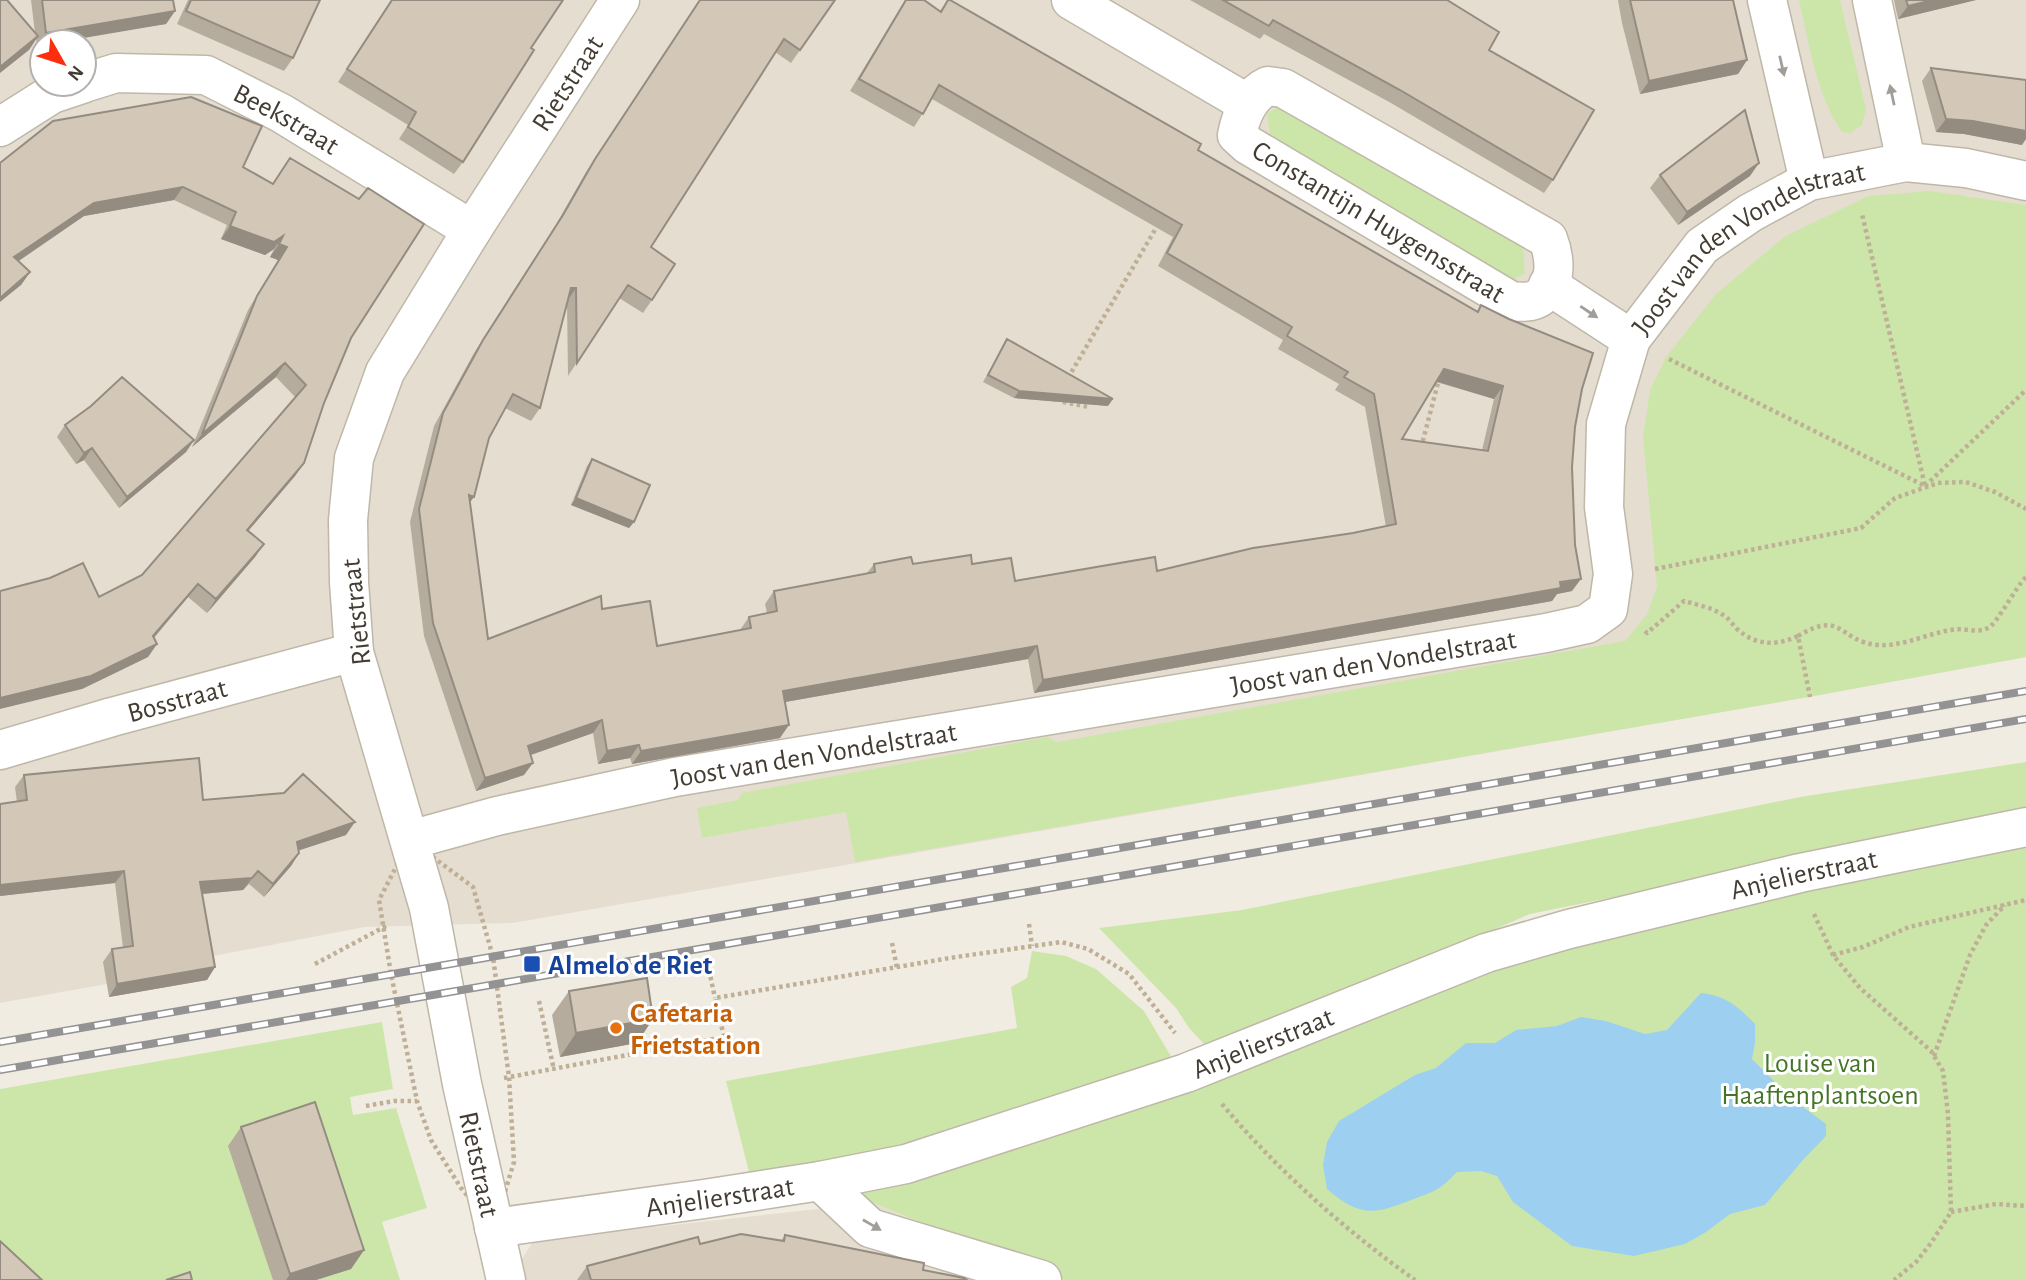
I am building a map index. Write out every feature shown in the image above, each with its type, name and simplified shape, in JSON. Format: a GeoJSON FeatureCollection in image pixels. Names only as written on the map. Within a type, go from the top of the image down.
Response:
{"type":"FeatureCollection","features":[{"type":"Feature","properties":{"kind":"street","name":"Rietstraat"},"geometry":{"type":"LineString","coordinates":[[506,1280],[462,1084],[429,908],[354,652],[348,520],[354,458],[386,372],[472,230],[620,0]]}},
{"type":"Feature","properties":{"kind":"street","name":"Constantijn Huygensstraat"},"geometry":{"type":"LineString","coordinates":[[1071,0],[1248,104]]}},
{"type":"Feature","properties":{"kind":"street"},"geometry":{"type":"LineString","coordinates":[[1767,0],[1809,181]]}},
{"type":"Feature","properties":{"kind":"street"},"geometry":{"type":"LineString","coordinates":[[1872,0],[1906,162]]}},
{"type":"Feature","properties":{"kind":"street","name":"Beekstraat"},"geometry":{"type":"LineString","coordinates":[[98,79],[116,73],[205,75],[281,113],[472,230]]}},
{"type":"Feature","properties":{"kind":"street","name":"Constantijn Huygensstraat"},"geometry":{"type":"LineString","coordinates":[[1268,86],[1283,88],[1548,239],[1555,267],[1548,285],[1540,297],[1528,302],[1511,302],[1248,145],[1237,135],[1248,104],[1256,92],[1268,86]]}},
{"type":"Feature","properties":{"kind":"street","name":"Beekstraat"},"geometry":{"type":"LineString","coordinates":[[0,127],[46,98]]}},
{"type":"Feature","properties":{"kind":"street","name":"Joost van den Vondelstraat"},"geometry":{"type":"LineString","coordinates":[[410,840],[497,816],[675,777],[1587,624],[1611,592],[1604,507],[1606,424],[1630,339],[1702,246],[1749,213],[1809,181],[1906,162],[1966,168],[2026,181]]}},
{"type":"Feature","properties":{"kind":"street","name":"Constantijn Huygensstraat"},"geometry":{"type":"LineString","coordinates":[[1548,285],[1630,339]]}},
{"type":"Feature","properties":{"kind":"street","name":"Bosstraat"},"geometry":{"type":"LineString","coordinates":[[0,750],[354,652]]}},
{"type":"Feature","properties":{"kind":"street","name":"Anjelierstraat"},"geometry":{"type":"LineString","coordinates":[[494,1228],[820,1181],[906,1164],[1166,1080],[1486,953],[1569,929],[1800,873],[2026,827]]}},
{"type":"Feature","properties":{"kind":"street"},"geometry":{"type":"LineString","coordinates":[[820,1181],[870,1228],[1042,1280]]}},
{"type":"Feature","properties":{"kind":"path"},"geometry":{"type":"LineString","coordinates":[[1852,173],[1925,486]]}},
{"type":"Feature","properties":{"kind":"path"},"geometry":{"type":"LineString","coordinates":[[1062,388],[1165,213]]}},
{"type":"Feature","properties":{"kind":"path"},"geometry":{"type":"LineString","coordinates":[[1630,339],[1925,486]]}},
{"type":"Feature","properties":{"kind":"path"},"geometry":{"type":"LineString","coordinates":[[1421,461],[1420,448],[1436,384],[1442,374]]}},
{"type":"Feature","properties":{"kind":"path"},"geometry":{"type":"LineString","coordinates":[[1925,486],[2026,390]]}},
{"type":"Feature","properties":{"kind":"path"},"geometry":{"type":"LineString","coordinates":[[1055,400],[1089,407]]}},
{"type":"Feature","properties":{"kind":"path"},"geometry":{"type":"LineString","coordinates":[[2026,509],[1994,492],[1966,482],[1925,486],[1895,498],[1861,528],[1643,572],[1611,592],[1647,632],[1684,601],[1726,617],[1743,634],[1754,640],[1778,644],[1815,625],[1830,624],[1861,640],[1883,645],[1951,629],[1982,630],[1994,624],[2026,577]]}},
{"type":"Feature","properties":{"kind":"path"},"geometry":{"type":"LineString","coordinates":[[1798,636],[1810,697]]}},
{"type":"Feature","properties":{"kind":"path"},"geometry":{"type":"LineString","coordinates":[[1800,873],[1816,921],[1833,955],[1860,988],[1931,1051],[1943,1071],[1948,1114],[1951,1212],[1916,1262],[1894,1280]]}},
{"type":"Feature","properties":{"kind":"path"},"geometry":{"type":"LineString","coordinates":[[1833,955],[1864,947],[1909,926],[2026,900]]}},
{"type":"Feature","properties":{"kind":"path"},"geometry":{"type":"LineString","coordinates":[[1934,1056],[1970,955],[1986,926],[2006,904]]}},
{"type":"Feature","properties":{"kind":"path"},"geometry":{"type":"LineString","coordinates":[[315,964],[385,927],[429,908]]}},
{"type":"Feature","properties":{"kind":"path"},"geometry":{"type":"LineString","coordinates":[[1029,923],[1032,946]]}},
{"type":"Feature","properties":{"kind":"path"},"geometry":{"type":"LineString","coordinates":[[715,998],[1061,942],[1088,949],[1129,974],[1200,1066],[1216,1095],[1243,1129],[1346,1227],[1415,1280]]}},
{"type":"Feature","properties":{"kind":"path"},"geometry":{"type":"LineString","coordinates":[[892,943],[897,968]]}},
{"type":"Feature","properties":{"kind":"path"},"geometry":{"type":"LineString","coordinates":[[462,1084],[554,1070],[724,1037],[709,970]]}},
{"type":"Feature","properties":{"kind":"path"},"geometry":{"type":"LineString","coordinates":[[539,1001],[554,1070]]}},
{"type":"Feature","properties":{"kind":"path"},"geometry":{"type":"LineString","coordinates":[[366,1106],[394,1101],[417,1101]]}},
{"type":"Feature","properties":{"kind":"path"},"geometry":{"type":"LineString","coordinates":[[1951,1212],[1996,1204],[2026,1206]]}},
{"type":"Feature","properties":{"kind":"shaded area"},"geometry":{"type":"Polygon","coordinates":[[[0,0],[2026,0],[2026,657],[513,923],[365,927],[203,958],[107,984],[0,1003],[0,0]]]}},
{"type":"Feature","properties":{"kind":"shaded area"},"geometry":{"type":"Polygon","coordinates":[[[873,1203],[1063,1280],[508,1280],[534,1240],[873,1203]]]}},
{"type":"Feature","properties":{"kind":"green space"},"geometry":{"type":"Polygon","coordinates":[[[1799,0],[1840,0],[1866,109],[1862,125],[1851,133],[1842,132],[1826,102],[1814,68],[1799,0]]]}},
{"type":"Feature","properties":{"kind":"green space"},"geometry":{"type":"Polygon","coordinates":[[[1284,104],[1523,242],[1525,274],[1499,285],[1271,140],[1267,113],[1284,104]]]}},
{"type":"Feature","properties":{"kind":"green space"},"geometry":{"type":"Polygon","coordinates":[[[1930,191],[2026,205],[2026,657],[855,862],[846,812],[702,838],[697,808],[738,800],[742,793],[1048,737],[1057,742],[1625,641],[1647,614],[1657,587],[1643,437],[1650,390],[1666,357],[1716,294],[1784,237],[1868,196],[1930,191]]]}},
{"type":"Feature","properties":{"kind":"green space"},"geometry":{"type":"Polygon","coordinates":[[[2026,762],[2026,814],[1530,914],[1308,1010],[1205,1045],[1189,1028],[1176,1008],[1099,928],[1242,910],[1800,797],[2026,762]]]}},
{"type":"Feature","properties":{"kind":"green space","name":"Louise van Haaftenplantsoen"},"geometry":{"type":"Polygon","coordinates":[[[2026,835],[2026,1280],[1064,1280],[841,1190],[1492,967],[2026,835]]]}},
{"type":"Feature","properties":{"kind":"green space"},"geometry":{"type":"Polygon","coordinates":[[[1032,951],[1066,956],[1096,969],[1144,1011],[1175,1063],[886,1155],[749,1172],[726,1081],[1017,1028],[1011,987],[1027,978],[1032,951]]]}},
{"type":"Feature","properties":{"kind":"green space"},"geometry":{"type":"Polygon","coordinates":[[[382,1022],[393,1089],[350,1097],[353,1115],[396,1108],[427,1208],[382,1222],[400,1280],[0,1280],[0,1089],[382,1022]]]}},
{"type":"Feature","properties":{"kind":"water"},"geometry":{"type":"Polygon","coordinates":[[[1701,993],[1731,1003],[1755,1024],[1752,1059],[1791,1098],[1826,1124],[1826,1136],[1765,1205],[1730,1214],[1685,1244],[1634,1256],[1572,1246],[1513,1202],[1497,1176],[1481,1171],[1457,1172],[1441,1187],[1386,1209],[1358,1209],[1327,1189],[1323,1165],[1327,1142],[1339,1121],[1415,1075],[1436,1068],[1466,1043],[1495,1043],[1516,1030],[1557,1026],[1581,1017],[1606,1021],[1645,1034],[1667,1030],[1701,993]]]}},
{"type":"Feature","properties":{"kind":"building"},"geometry":{"type":"Polygon","coordinates":[[[0,0],[7,0],[31,28],[28,28],[28,44],[0,67],[0,0]]]}},
{"type":"Feature","properties":{"kind":"building"},"geometry":{"type":"Polygon","coordinates":[[[42,0],[173,0],[175,11],[75,28],[45,28],[42,0]]]}},
{"type":"Feature","properties":{"kind":"building"},"geometry":{"type":"Polygon","coordinates":[[[191,0],[320,0],[293,58],[186,11],[191,0]]]}},
{"type":"Feature","properties":{"kind":"building"},"geometry":{"type":"Polygon","coordinates":[[[392,0],[563,0],[463,162],[408,127],[416,112],[347,69],[392,0]]]}},
{"type":"Feature","properties":{"kind":"building"},"geometry":{"type":"Polygon","coordinates":[[[700,0],[835,0],[800,50],[784,39],[651,247],[675,264],[652,300],[628,285],[577,363],[576,288],[571,288],[540,408],[513,394],[489,438],[474,497],[469,495],[488,639],[601,596],[602,609],[650,601],[657,646],[751,628],[749,617],[777,611],[774,591],[875,572],[874,564],[911,557],[913,564],[971,555],[972,564],[1011,558],[1015,581],[1155,557],[1157,571],[1253,548],[1396,524],[1374,394],[1344,377],[1348,372],[1287,336],[1292,327],[1167,253],[1182,225],[939,85],[923,114],[859,79],[906,0],[924,0],[941,12],[950,0],[1201,144],[1198,150],[1478,312],[1481,305],[1593,353],[1582,389],[1575,427],[1572,467],[1575,545],[1581,579],[1560,582],[1561,588],[1043,680],[1037,646],[783,691],[789,725],[641,751],[639,745],[607,751],[602,720],[528,746],[533,763],[485,778],[433,623],[419,509],[443,413],[483,340],[563,215],[595,159],[700,0]],[[1444,369],[1402,439],[1488,451],[1503,386],[1444,369]]]}},
{"type":"Feature","properties":{"kind":"building"},"geometry":{"type":"Polygon","coordinates":[[[1223,0],[1447,0],[1499,32],[1489,50],[1594,110],[1553,180],[1400,90],[1273,20],[1269,26],[1223,0]]]}},
{"type":"Feature","properties":{"kind":"building"},"geometry":{"type":"Polygon","coordinates":[[[1630,0],[1733,0],[1747,60],[1649,81],[1630,0]]]}},
{"type":"Feature","properties":{"kind":"building"},"geometry":{"type":"Polygon","coordinates":[[[1906,0],[1933,0],[1908,6],[1906,0]]]}},
{"type":"Feature","properties":{"kind":"building"},"geometry":{"type":"Polygon","coordinates":[[[1931,68],[2026,80],[2026,131],[1946,119],[1931,68]]]}},
{"type":"Feature","properties":{"kind":"building"},"geometry":{"type":"Polygon","coordinates":[[[191,97],[262,126],[243,167],[273,184],[290,158],[359,199],[368,188],[424,224],[351,338],[324,403],[304,463],[247,530],[264,544],[216,599],[198,584],[153,636],[157,644],[91,676],[0,698],[0,591],[50,578],[83,563],[99,597],[142,575],[306,385],[285,363],[202,434],[257,296],[287,247],[279,244],[283,236],[274,242],[230,226],[236,212],[183,187],[94,203],[14,257],[30,272],[0,298],[0,163],[53,121],[191,97]]]}},
{"type":"Feature","properties":{"kind":"building"},"geometry":{"type":"Polygon","coordinates":[[[1745,110],[1759,163],[1687,212],[1660,175],[1745,110]]]}},
{"type":"Feature","properties":{"kind":"building"},"geometry":{"type":"Polygon","coordinates":[[[1007,339],[1113,399],[1019,391],[988,375],[1007,339]]]}},
{"type":"Feature","properties":{"kind":"building"},"geometry":{"type":"Polygon","coordinates":[[[122,377],[194,440],[127,497],[92,448],[84,453],[65,425],[91,406],[122,377]]]}},
{"type":"Feature","properties":{"kind":"building"},"geometry":{"type":"Polygon","coordinates":[[[592,459],[650,485],[634,522],[576,498],[592,459]]]}},
{"type":"Feature","properties":{"kind":"building"},"geometry":{"type":"Polygon","coordinates":[[[199,758],[203,800],[284,793],[303,774],[355,822],[297,842],[299,853],[273,884],[258,871],[252,878],[200,882],[215,967],[117,984],[112,949],[133,946],[124,871],[0,885],[0,804],[27,800],[24,775],[199,758]]]}},
{"type":"Feature","properties":{"kind":"building"},"geometry":{"type":"Polygon","coordinates":[[[647,978],[653,1019],[576,1033],[569,991],[647,978]]]}},
{"type":"Feature","properties":{"kind":"building"},"geometry":{"type":"Polygon","coordinates":[[[315,1102],[364,1250],[290,1274],[241,1127],[315,1102]]]}},
{"type":"Feature","properties":{"kind":"building"},"geometry":{"type":"Polygon","coordinates":[[[741,1234],[784,1241],[785,1235],[924,1263],[923,1270],[967,1280],[591,1280],[587,1266],[698,1237],[700,1244],[741,1234]]]}},
{"type":"Feature","properties":{"kind":"building"},"geometry":{"type":"Polygon","coordinates":[[[0,1241],[42,1280],[0,1280],[0,1241]]]}},
{"type":"Feature","properties":{"kind":"building"},"geometry":{"type":"Polygon","coordinates":[[[190,1272],[192,1280],[166,1280],[190,1272]]]}},
{"type":"Feature","properties":{"kind":"railway"},"geometry":{"type":"LineString","coordinates":[[0,1042],[2026,691]]}},
{"type":"Feature","properties":{"kind":"railway"},"geometry":{"type":"LineString","coordinates":[[0,1070],[2026,719]]}},
{"type":"Feature","properties":{"kind":"place","name":"Almelo de Riet"},"geometry":{"type":"Point","coordinates":[532,964]}},
{"type":"Feature","properties":{"kind":"place","name":"Cafetaria Frietstation"},"geometry":{"type":"Point","coordinates":[616,1028]}}]}
